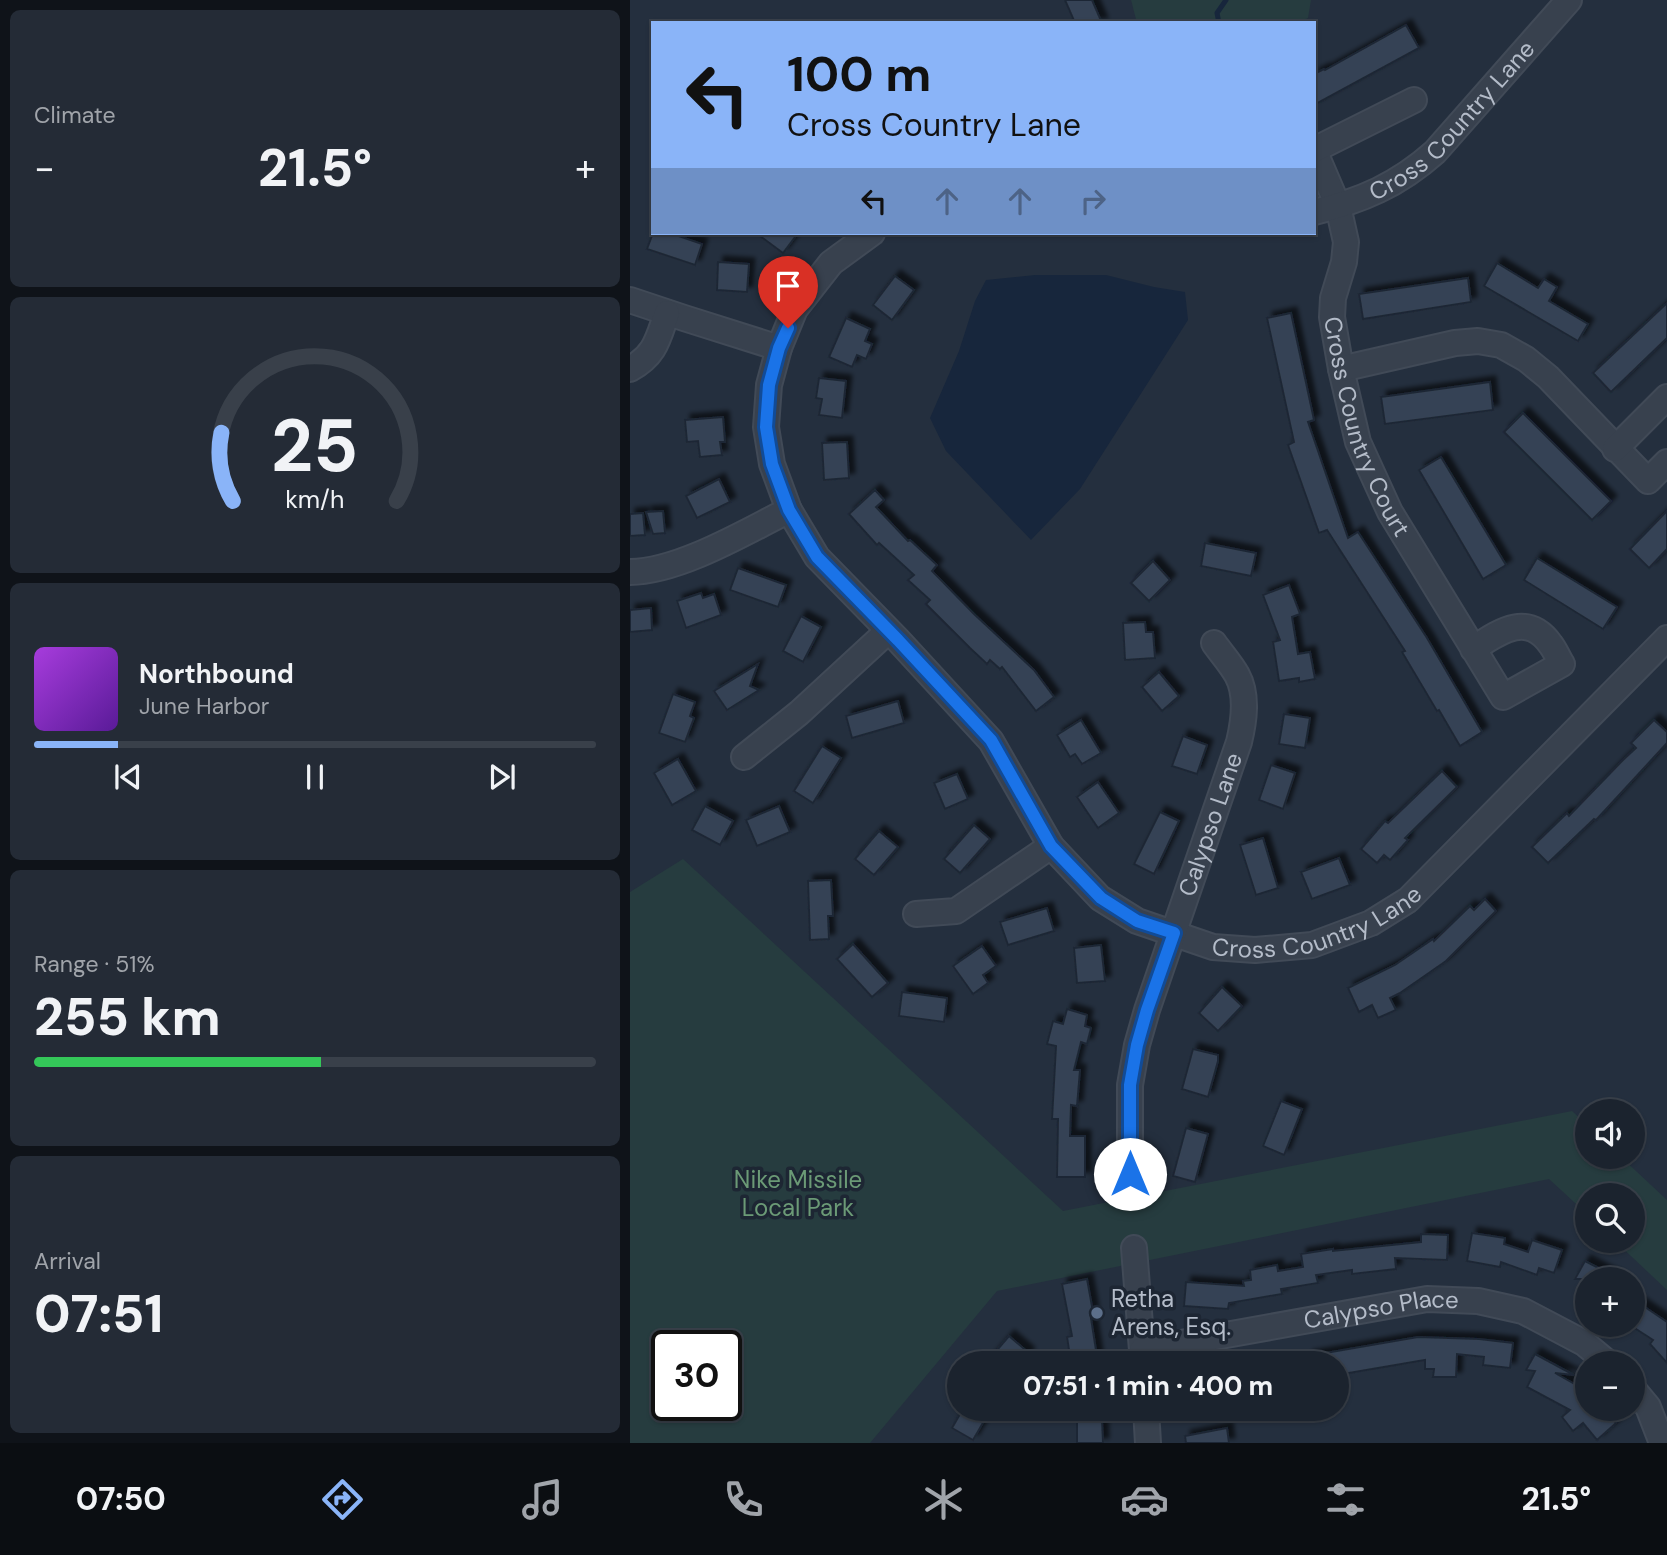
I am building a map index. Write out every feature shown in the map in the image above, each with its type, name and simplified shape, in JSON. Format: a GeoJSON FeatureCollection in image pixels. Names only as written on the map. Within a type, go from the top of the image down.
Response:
{"type":"FeatureCollection","features":[{"type":"Feature","properties":{"kind":"street","name":"Cross Country Lane"},"geometry":{"type":"LineString","coordinates":[[1326,209],[1360,200],[1419,166],[1435,152],[1569,0]]}},
{"type":"Feature","properties":{"kind":"street","name":"Cross Country Lane"},"geometry":{"type":"LineString","coordinates":[[1316,149],[1414,100]]}},
{"type":"Feature","properties":{"kind":"street","name":"Cross Country Court"},"geometry":{"type":"LineString","coordinates":[[1316,160],[1326,209],[1346,242],[1344,262],[1333,298],[1332,317],[1358,442],[1390,512],[1473,649]]}},
{"type":"Feature","properties":{"kind":"street","name":"Cross Country Lane"},"geometry":{"type":"LineString","coordinates":[[869,235],[831,263],[795,309],[779,348],[769,385],[766,427],[772,464],[789,510],[817,557],[991,740],[1051,846],[1101,898],[1137,921],[1213,947],[1255,950],[1312,945],[1371,923],[1408,901],[1667,638]]}},
{"type":"Feature","properties":{"kind":"street"},"geometry":{"type":"LineString","coordinates":[[630,300],[779,348]]}},
{"type":"Feature","properties":{"kind":"street"},"geometry":{"type":"LineString","coordinates":[[630,369],[644,361],[654,347],[667,313]]}},
{"type":"Feature","properties":{"kind":"street"},"geometry":{"type":"LineString","coordinates":[[1341,369],[1455,343],[1478,341],[1501,345],[1526,359],[1548,377],[1648,481],[1667,462]]}},
{"type":"Feature","properties":{"kind":"street"},"geometry":{"type":"LineString","coordinates":[[1615,449],[1667,397]]}},
{"type":"Feature","properties":{"kind":"street"},"geometry":{"type":"LineString","coordinates":[[630,572],[664,566],[699,555],[789,510]]}},
{"type":"Feature","properties":{"kind":"street"},"geometry":{"type":"LineString","coordinates":[[744,757],[799,713],[888,631]]}},
{"type":"Feature","properties":{"kind":"street","name":"Calypso Lane"},"geometry":{"type":"LineString","coordinates":[[1130,1174],[1130,1085],[1137,1045],[1243,727],[1243,692],[1238,677],[1214,643]]}},
{"type":"Feature","properties":{"kind":"street"},"geometry":{"type":"LineString","coordinates":[[916,914],[956,911],[1051,846]]}},
{"type":"Feature","properties":{"kind":"street"},"geometry":{"type":"LineString","coordinates":[[1134,1248],[1143,1351]]}},
{"type":"Feature","properties":{"kind":"street","name":"Calypso Place"},"geometry":{"type":"LineString","coordinates":[[1172,1351],[1427,1299],[1478,1301],[1523,1311],[1584,1343],[1594,1351]]}},
{"type":"Feature","properties":{"kind":"street"},"geometry":{"type":"LineString","coordinates":[[1645,1403],[1662,1443]]}},
{"type":"Feature","properties":{"kind":"street"},"geometry":{"type":"LineString","coordinates":[[1147,1421],[1148,1443]]}},
{"type":"Feature","properties":{"kind":"green space"},"geometry":{"type":"Polygon","coordinates":[[[1131,0],[1311,0],[1308,18],[1301,21],[1136,21],[1131,0]]]}},
{"type":"Feature","properties":{"kind":"green space","name":"Nike Missile Local Park"},"geometry":{"type":"Polygon","coordinates":[[[683,859],[1063,1211],[1572,1111],[1575,1114],[1575,1169],[1634,1169],[1667,1200],[1667,1290],[1628,1253],[1645,1253],[1645,1183],[1575,1183],[1575,1203],[1549,1179],[997,1291],[870,1443],[630,1443],[630,892],[683,859]]]}},
{"type":"Feature","properties":{"kind":"water"},"geometry":{"type":"Polygon","coordinates":[[[1035,275],[1106,275],[1185,292],[1188,320],[1080,489],[1031,540],[946,451],[930,418],[959,351],[975,301],[986,280],[1035,275]]]}},
{"type":"Feature","properties":{"kind":"building"},"geometry":{"type":"Polygon","coordinates":[[[1065,0],[1092,0],[1101,21],[1074,21],[1065,0]]]}},
{"type":"Feature","properties":{"kind":"building"},"geometry":{"type":"Polygon","coordinates":[[[1406,25],[1419,48],[1316,104],[1316,73],[1406,25]]]}},
{"type":"Feature","properties":{"kind":"building"},"geometry":{"type":"Polygon","coordinates":[[[652,235],[676,235],[702,244],[695,265],[647,249],[652,235]]]}},
{"type":"Feature","properties":{"kind":"building"},"geometry":{"type":"Polygon","coordinates":[[[759,235],[796,235],[783,253],[759,235]]]}},
{"type":"Feature","properties":{"kind":"building"},"geometry":{"type":"Polygon","coordinates":[[[718,262],[749,264],[747,292],[717,290],[718,262]]]}},
{"type":"Feature","properties":{"kind":"building"},"geometry":{"type":"Polygon","coordinates":[[[1497,263],[1538,288],[1544,279],[1557,287],[1549,301],[1588,324],[1578,341],[1484,286],[1497,263]]]}},
{"type":"Feature","properties":{"kind":"building"},"geometry":{"type":"Polygon","coordinates":[[[895,276],[914,290],[892,320],[873,305],[895,276]]]}},
{"type":"Feature","properties":{"kind":"building"},"geometry":{"type":"Polygon","coordinates":[[[1468,278],[1471,302],[1363,319],[1359,294],[1468,278]]]}},
{"type":"Feature","properties":{"kind":"building"},"geometry":{"type":"Polygon","coordinates":[[[1667,303],[1667,338],[1611,392],[1593,373],[1667,303]]]}},
{"type":"Feature","properties":{"kind":"building"},"geometry":{"type":"Polygon","coordinates":[[[1291,313],[1314,420],[1308,422],[1348,538],[1358,532],[1427,638],[1482,732],[1460,746],[1402,652],[1405,651],[1327,530],[1319,533],[1288,445],[1294,442],[1267,318],[1291,313]]]}},
{"type":"Feature","properties":{"kind":"building"},"geometry":{"type":"Polygon","coordinates":[[[846,318],[870,329],[865,341],[872,344],[866,359],[857,355],[852,367],[829,357],[846,318]]]}},
{"type":"Feature","properties":{"kind":"building"},"geometry":{"type":"Polygon","coordinates":[[[819,378],[846,381],[842,418],[819,415],[822,399],[816,398],[819,378]]]}},
{"type":"Feature","properties":{"kind":"building"},"geometry":{"type":"Polygon","coordinates":[[[1490,382],[1493,410],[1385,424],[1381,397],[1490,382]]]}},
{"type":"Feature","properties":{"kind":"building"},"geometry":{"type":"Polygon","coordinates":[[[1523,413],[1611,501],[1592,520],[1504,432],[1523,413]]]}},
{"type":"Feature","properties":{"kind":"building"},"geometry":{"type":"Polygon","coordinates":[[[723,417],[725,442],[720,442],[722,455],[700,457],[698,441],[687,442],[685,420],[723,417]]]}},
{"type":"Feature","properties":{"kind":"building"},"geometry":{"type":"Polygon","coordinates":[[[847,442],[849,478],[824,480],[822,443],[847,442]]]}},
{"type":"Feature","properties":{"kind":"building"},"geometry":{"type":"Polygon","coordinates":[[[1441,457],[1506,565],[1483,579],[1419,470],[1441,457]]]}},
{"type":"Feature","properties":{"kind":"building"},"geometry":{"type":"Polygon","coordinates":[[[719,479],[730,502],[697,518],[686,496],[719,479]]]}},
{"type":"Feature","properties":{"kind":"building"},"geometry":{"type":"Polygon","coordinates":[[[875,490],[884,500],[876,507],[908,541],[937,565],[932,571],[1034,670],[1054,697],[1036,711],[1002,667],[1000,669],[990,660],[987,664],[926,604],[930,600],[908,580],[914,575],[879,543],[877,545],[849,514],[875,490]]]}},
{"type":"Feature","properties":{"kind":"building"},"geometry":{"type":"Polygon","coordinates":[[[663,511],[665,533],[653,534],[646,512],[663,511]]]}},
{"type":"Feature","properties":{"kind":"building"},"geometry":{"type":"Polygon","coordinates":[[[1667,511],[1667,549],[1649,568],[1630,549],[1667,511]]]}},
{"type":"Feature","properties":{"kind":"building"},"geometry":{"type":"Polygon","coordinates":[[[643,513],[645,535],[630,536],[630,514],[643,513]]]}},
{"type":"Feature","properties":{"kind":"building"},"geometry":{"type":"Polygon","coordinates":[[[1205,543],[1256,553],[1251,576],[1201,566],[1205,543]]]}},
{"type":"Feature","properties":{"kind":"building"},"geometry":{"type":"Polygon","coordinates":[[[1537,558],[1617,607],[1603,629],[1524,580],[1537,558]]]}},
{"type":"Feature","properties":{"kind":"building"},"geometry":{"type":"Polygon","coordinates":[[[1153,561],[1170,580],[1149,601],[1131,583],[1153,561]]]}},
{"type":"Feature","properties":{"kind":"building"},"geometry":{"type":"Polygon","coordinates":[[[738,568],[786,585],[778,607],[730,590],[738,568]]]}},
{"type":"Feature","properties":{"kind":"building"},"geometry":{"type":"Polygon","coordinates":[[[1289,585],[1300,614],[1292,617],[1298,654],[1310,652],[1315,679],[1299,682],[1299,678],[1279,681],[1273,642],[1280,640],[1263,595],[1289,585]]]}},
{"type":"Feature","properties":{"kind":"building"},"geometry":{"type":"Polygon","coordinates":[[[701,593],[703,598],[714,594],[721,615],[686,628],[677,601],[701,593]]]}},
{"type":"Feature","properties":{"kind":"building"},"geometry":{"type":"Polygon","coordinates":[[[651,608],[652,630],[630,632],[630,610],[651,608]]]}},
{"type":"Feature","properties":{"kind":"building"},"geometry":{"type":"Polygon","coordinates":[[[801,616],[821,627],[803,662],[783,651],[801,616]]]}},
{"type":"Feature","properties":{"kind":"building"},"geometry":{"type":"Polygon","coordinates":[[[1145,622],[1146,632],[1153,632],[1155,658],[1125,660],[1123,623],[1145,622]]]}},
{"type":"Feature","properties":{"kind":"building"},"geometry":{"type":"Polygon","coordinates":[[[758,664],[750,686],[759,690],[727,710],[714,691],[758,664]]]}},
{"type":"Feature","properties":{"kind":"building"},"geometry":{"type":"Polygon","coordinates":[[[1159,672],[1179,696],[1162,711],[1142,687],[1159,672]]]}},
{"type":"Feature","properties":{"kind":"building"},"geometry":{"type":"Polygon","coordinates":[[[673,694],[695,702],[690,716],[694,718],[685,742],[659,733],[673,694]]]}},
{"type":"Feature","properties":{"kind":"building"},"geometry":{"type":"Polygon","coordinates":[[[898,701],[904,723],[852,738],[846,716],[898,701]]]}},
{"type":"Feature","properties":{"kind":"building"},"geometry":{"type":"Polygon","coordinates":[[[1284,714],[1310,718],[1305,748],[1279,744],[1284,714]]]}},
{"type":"Feature","properties":{"kind":"building"},"geometry":{"type":"Polygon","coordinates":[[[1081,720],[1101,753],[1082,764],[1075,754],[1070,757],[1057,735],[1081,720]]]}},
{"type":"Feature","properties":{"kind":"building"},"geometry":{"type":"Polygon","coordinates":[[[1654,720],[1667,732],[1667,743],[1596,820],[1548,863],[1532,847],[1567,813],[1569,816],[1636,748],[1631,743],[1654,720]]]}},
{"type":"Feature","properties":{"kind":"building"},"geometry":{"type":"Polygon","coordinates":[[[1183,736],[1207,745],[1197,774],[1172,766],[1183,736]]]}},
{"type":"Feature","properties":{"kind":"building"},"geometry":{"type":"Polygon","coordinates":[[[822,746],[841,758],[813,803],[794,791],[822,746]]]}},
{"type":"Feature","properties":{"kind":"building"},"geometry":{"type":"Polygon","coordinates":[[[678,759],[696,791],[672,805],[654,773],[678,759]]]}},
{"type":"Feature","properties":{"kind":"building"},"geometry":{"type":"Polygon","coordinates":[[[1271,765],[1295,773],[1283,809],[1259,800],[1271,765]]]}},
{"type":"Feature","properties":{"kind":"building"},"geometry":{"type":"Polygon","coordinates":[[[1442,771],[1457,787],[1405,838],[1408,840],[1390,860],[1384,855],[1377,863],[1361,849],[1385,821],[1388,823],[1442,771]]]}},
{"type":"Feature","properties":{"kind":"building"},"geometry":{"type":"Polygon","coordinates":[[[957,774],[968,799],[945,809],[934,783],[957,774]]]}},
{"type":"Feature","properties":{"kind":"building"},"geometry":{"type":"Polygon","coordinates":[[[1098,782],[1119,813],[1098,828],[1077,797],[1098,782]]]}},
{"type":"Feature","properties":{"kind":"building"},"geometry":{"type":"Polygon","coordinates":[[[705,806],[733,821],[720,845],[692,830],[705,806]]]}},
{"type":"Feature","properties":{"kind":"building"},"geometry":{"type":"Polygon","coordinates":[[[779,806],[790,832],[757,846],[746,820],[779,806]]]}},
{"type":"Feature","properties":{"kind":"building"},"geometry":{"type":"Polygon","coordinates":[[[1160,812],[1179,821],[1154,874],[1134,864],[1160,812]]]}},
{"type":"Feature","properties":{"kind":"building"},"geometry":{"type":"Polygon","coordinates":[[[974,825],[990,839],[960,873],[944,859],[974,825]]]}},
{"type":"Feature","properties":{"kind":"building"},"geometry":{"type":"Polygon","coordinates":[[[879,831],[898,847],[874,875],[855,859],[879,831]]]}},
{"type":"Feature","properties":{"kind":"building"},"geometry":{"type":"Polygon","coordinates":[[[1263,838],[1278,888],[1256,895],[1240,845],[1263,838]]]}},
{"type":"Feature","properties":{"kind":"building"},"geometry":{"type":"Polygon","coordinates":[[[1339,858],[1350,885],[1312,899],[1301,872],[1339,858]]]}},
{"type":"Feature","properties":{"kind":"building"},"geometry":{"type":"Polygon","coordinates":[[[831,880],[833,916],[828,916],[829,939],[810,940],[808,881],[831,880]]]}},
{"type":"Feature","properties":{"kind":"building"},"geometry":{"type":"Polygon","coordinates":[[[1485,899],[1496,911],[1446,961],[1390,998],[1396,1010],[1378,1018],[1372,1005],[1359,1012],[1348,988],[1395,965],[1433,939],[1434,941],[1470,906],[1474,910],[1485,899]]]}},
{"type":"Feature","properties":{"kind":"building"},"geometry":{"type":"Polygon","coordinates":[[[1047,908],[1054,931],[1008,945],[1000,922],[1047,908]]]}},
{"type":"Feature","properties":{"kind":"building"},"geometry":{"type":"Polygon","coordinates":[[[853,944],[888,983],[872,997],[837,959],[853,944]]]}},
{"type":"Feature","properties":{"kind":"building"},"geometry":{"type":"Polygon","coordinates":[[[1101,945],[1105,981],[1077,983],[1074,948],[1101,945]]]}},
{"type":"Feature","properties":{"kind":"building"},"geometry":{"type":"Polygon","coordinates":[[[982,946],[996,966],[983,975],[988,983],[973,994],[953,966],[982,946]]]}},
{"type":"Feature","properties":{"kind":"building"},"geometry":{"type":"Polygon","coordinates":[[[1222,987],[1242,1006],[1218,1031],[1199,1013],[1222,987]]]}},
{"type":"Feature","properties":{"kind":"building"},"geometry":{"type":"Polygon","coordinates":[[[902,992],[947,998],[944,1022],[899,1016],[902,992]]]}},
{"type":"Feature","properties":{"kind":"building"},"geometry":{"type":"Polygon","coordinates":[[[1067,1009],[1087,1015],[1085,1026],[1091,1028],[1087,1044],[1081,1042],[1074,1070],[1080,1070],[1077,1106],[1071,1105],[1070,1136],[1085,1136],[1085,1177],[1057,1177],[1058,1119],[1052,1119],[1056,1046],[1047,1044],[1053,1021],[1063,1024],[1067,1009]]]}},
{"type":"Feature","properties":{"kind":"building"},"geometry":{"type":"Polygon","coordinates":[[[1193,1049],[1218,1055],[1208,1097],[1182,1089],[1193,1049]]]}},
{"type":"Feature","properties":{"kind":"building"},"geometry":{"type":"Polygon","coordinates":[[[1281,1101],[1302,1109],[1284,1155],[1263,1146],[1281,1101]]]}},
{"type":"Feature","properties":{"kind":"building"},"geometry":{"type":"Polygon","coordinates":[[[1186,1128],[1208,1134],[1195,1182],[1173,1176],[1186,1128]]]}},
{"type":"Feature","properties":{"kind":"building"},"geometry":{"type":"Polygon","coordinates":[[[1472,1233],[1505,1238],[1504,1244],[1528,1252],[1532,1240],[1562,1250],[1554,1273],[1539,1268],[1537,1275],[1501,1262],[1500,1267],[1467,1261],[1472,1233]]]}},
{"type":"Feature","properties":{"kind":"building"},"geometry":{"type":"Polygon","coordinates":[[[1421,1234],[1448,1235],[1447,1260],[1395,1258],[1396,1269],[1352,1274],[1352,1270],[1316,1275],[1318,1283],[1281,1289],[1282,1294],[1229,1303],[1228,1309],[1184,1306],[1186,1282],[1244,1286],[1243,1281],[1251,1280],[1250,1270],[1277,1265],[1278,1271],[1303,1267],[1301,1254],[1421,1242],[1421,1234]]]}},
{"type":"Feature","properties":{"kind":"building"},"geometry":{"type":"Polygon","coordinates":[[[1585,1261],[1597,1267],[1582,1267],[1585,1261]]]}},
{"type":"Feature","properties":{"kind":"building"},"geometry":{"type":"Polygon","coordinates":[[[1087,1279],[1096,1351],[1069,1351],[1067,1337],[1072,1336],[1062,1284],[1087,1279]]]}},
{"type":"Feature","properties":{"kind":"building"},"geometry":{"type":"Polygon","coordinates":[[[1645,1307],[1667,1322],[1667,1363],[1650,1344],[1653,1340],[1645,1335],[1645,1307]]]}},
{"type":"Feature","properties":{"kind":"building"},"geometry":{"type":"Polygon","coordinates":[[[1009,1336],[1027,1351],[996,1351],[1009,1336]]]}},
{"type":"Feature","properties":{"kind":"building"},"geometry":{"type":"Polygon","coordinates":[[[1418,1337],[1513,1343],[1510,1368],[1483,1365],[1484,1357],[1457,1354],[1456,1377],[1433,1377],[1434,1369],[1425,1369],[1425,1360],[1349,1373],[1349,1351],[1337,1351],[1418,1337]]]}},
{"type":"Feature","properties":{"kind":"building"},"geometry":{"type":"Polygon","coordinates":[[[1535,1354],[1574,1375],[1555,1373],[1575,1384],[1575,1421],[1616,1423],[1597,1440],[1583,1423],[1573,1431],[1562,1417],[1570,1410],[1527,1387],[1535,1371],[1526,1370],[1535,1354]]]}},
{"type":"Feature","properties":{"kind":"building"},"geometry":{"type":"Polygon","coordinates":[[[956,1421],[984,1421],[973,1440],[952,1428],[956,1421]]]}},
{"type":"Feature","properties":{"kind":"building"},"geometry":{"type":"Polygon","coordinates":[[[1077,1421],[1102,1421],[1103,1443],[1077,1443],[1077,1421]]]}},
{"type":"Feature","properties":{"kind":"building"},"geometry":{"type":"Polygon","coordinates":[[[1227,1428],[1229,1443],[1186,1443],[1185,1436],[1227,1428]]]}},
{"type":"Feature","properties":{"kind":"waterway"},"geometry":{"type":"LineString","coordinates":[[1219,21],[1217,13],[1226,0]]}},
{"type":"Feature","properties":{"kind":"place","name":"Retha Arens, Esq."},"geometry":{"type":"Point","coordinates":[1097,1313]}},
{"type":"Feature","properties":{"kind":"route"},"geometry":{"type":"LineString","coordinates":[[788,328],[779,348],[769,385],[766,427],[772,464],[789,510],[817,557],[991,740],[1051,846],[1101,898],[1137,921],[1174,933],[1137,1045],[1130,1085],[1130,1174]]}}]}
